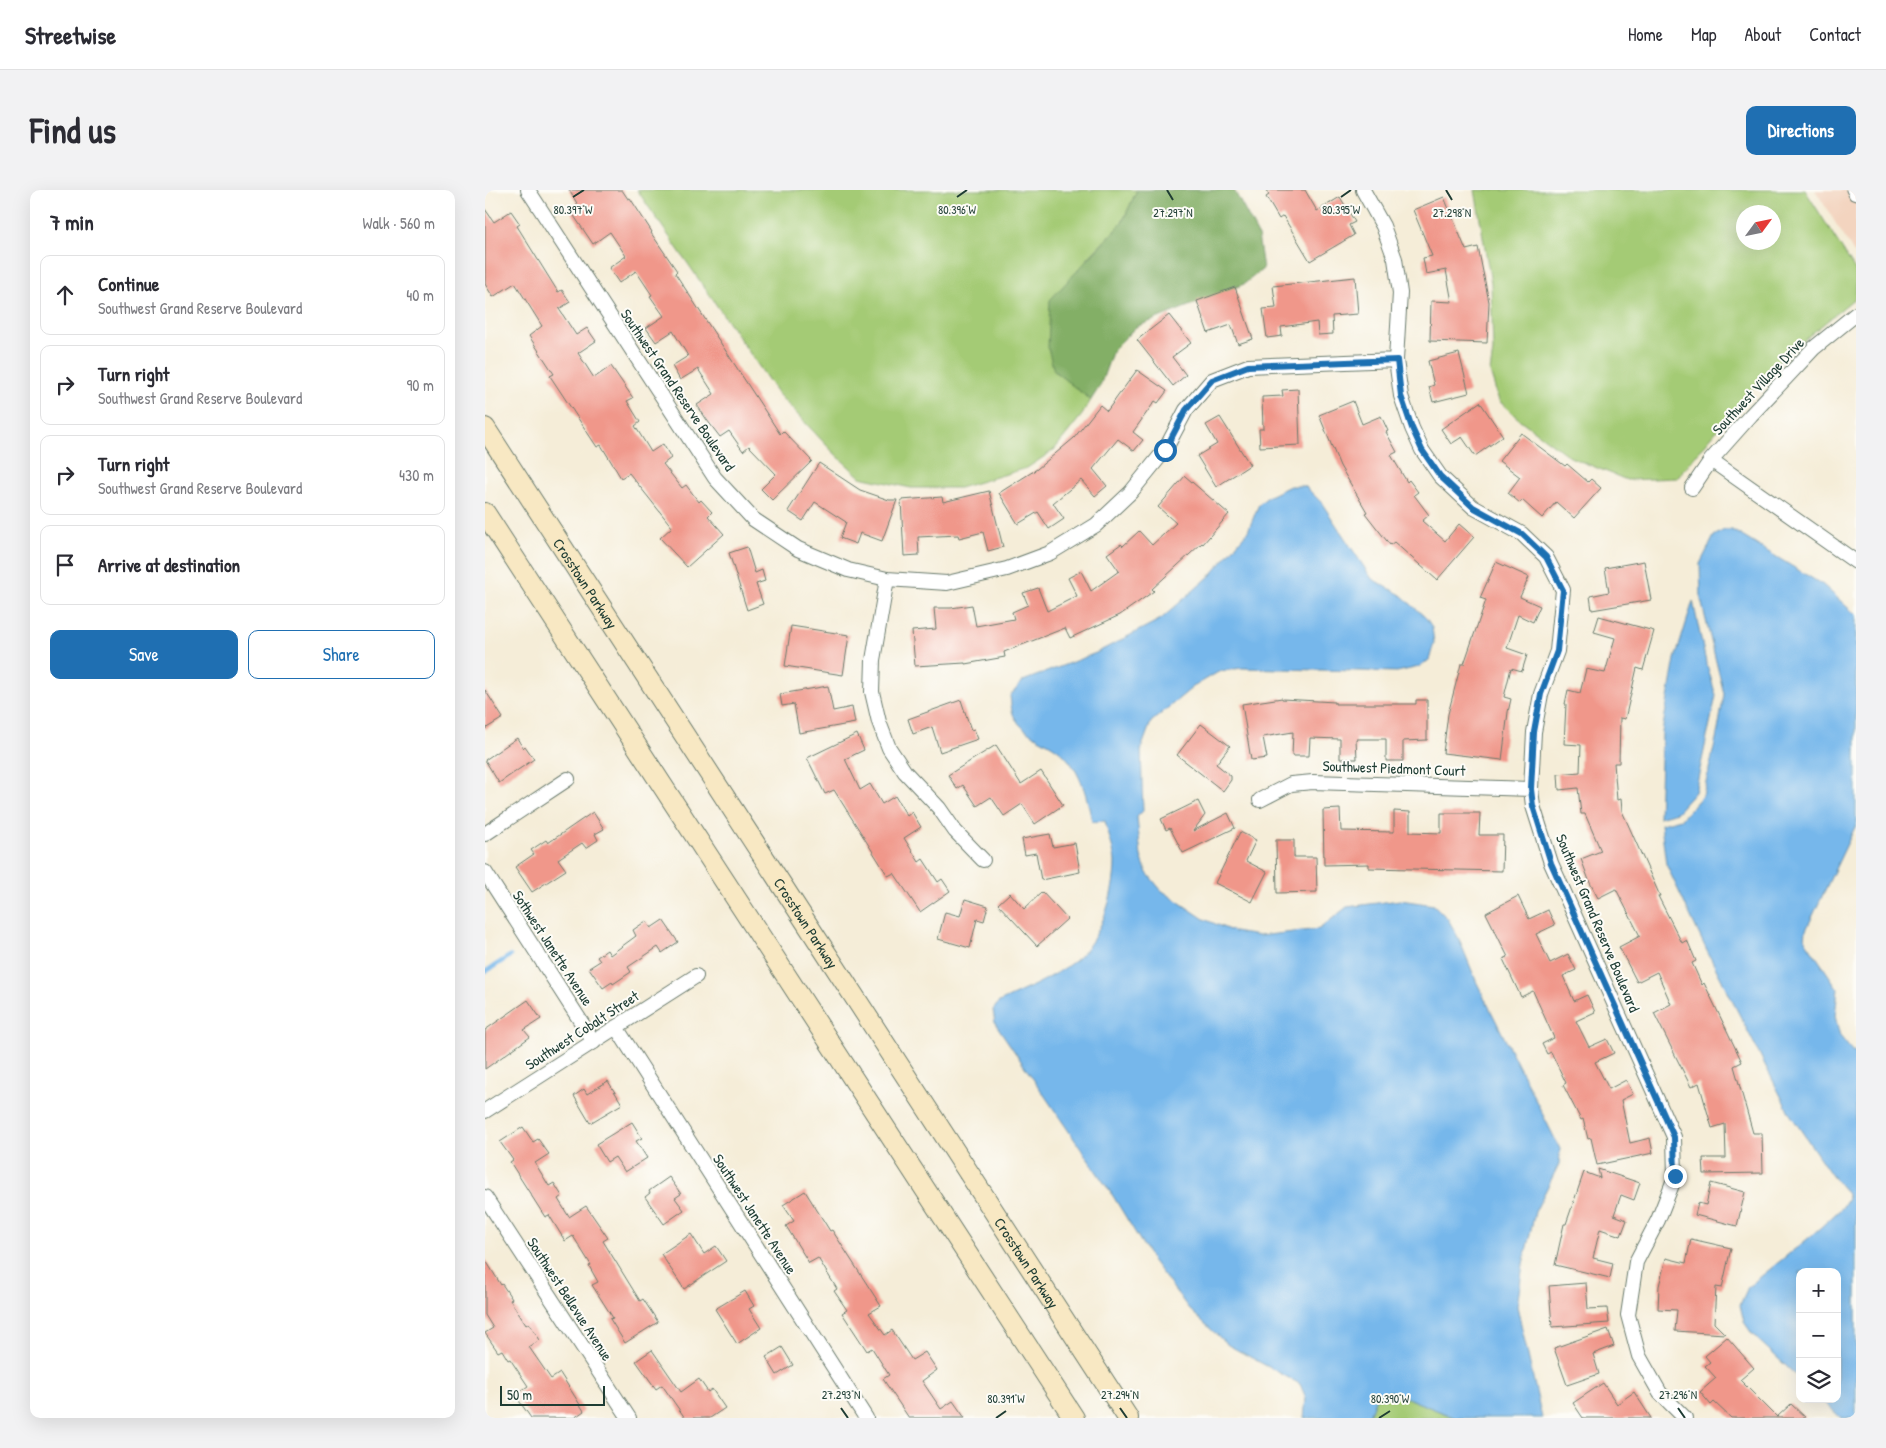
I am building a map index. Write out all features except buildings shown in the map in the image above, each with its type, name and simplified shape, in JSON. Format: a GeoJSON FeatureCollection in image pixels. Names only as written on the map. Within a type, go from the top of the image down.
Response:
{"type":"FeatureCollection","features":[{"type":"Feature","properties":{"kind":"main road","name":"Crosstown Parkway"},"geometry":{"type":"LineString","coordinates":[[485,428],[1128,1418]]}},
{"type":"Feature","properties":{"kind":"main road"},"geometry":{"type":"LineString","coordinates":[[485,512],[1074,1418]]}},
{"type":"Feature","properties":{"kind":"street","name":"Southwest Grand Reserve Boulevard"},"geometry":{"type":"LineString","coordinates":[[528,190],[715,478],[753,519],[798,549],[848,570],[887,579],[947,583],[1007,569],[1050,553],[1096,525],[1131,492],[1165,450],[1186,410],[1212,380],[1248,366],[1397,360],[1401,396],[1412,428],[1426,456],[1440,476],[1473,507],[1522,534],[1546,557],[1563,590],[1557,651],[1541,694],[1534,732],[1531,789],[1533,806],[1551,863],[1674,1137],[1675,1176],[1658,1220],[1636,1262],[1628,1315],[1639,1356],[1660,1393],[1685,1418]]}},
{"type":"Feature","properties":{"kind":"street"},"geometry":{"type":"LineString","coordinates":[[1363,190],[1383,226],[1395,259],[1399,294],[1397,360]]}},
{"type":"Feature","properties":{"kind":"street","name":"Southwest Village Drive"},"geometry":{"type":"LineString","coordinates":[[1692,488],[1711,460],[1814,348],[1856,314]]}},
{"type":"Feature","properties":{"kind":"street"},"geometry":{"type":"LineString","coordinates":[[1711,460],[1856,562]]}},
{"type":"Feature","properties":{"kind":"street"},"geometry":{"type":"LineString","coordinates":[[887,579],[873,660],[873,692],[879,722],[889,748],[905,772],[939,808],[955,831],[983,860]]}},
{"type":"Feature","properties":{"kind":"street"},"geometry":{"type":"LineString","coordinates":[[486,832],[568,779]]}},
{"type":"Feature","properties":{"kind":"street","name":"Southwest Piedmont Court"},"geometry":{"type":"LineString","coordinates":[[1260,800],[1291,784],[1313,782],[1531,789]]}},
{"type":"Feature","properties":{"kind":"street","name":"Sothwest Janette Avenue"},"geometry":{"type":"LineString","coordinates":[[485,872],[594,1042]]}},
{"type":"Feature","properties":{"kind":"street","name":"Southwest Cobalt Street"},"geometry":{"type":"LineString","coordinates":[[485,1111],[696,976]]}},
{"type":"Feature","properties":{"kind":"street","name":"Southwest Janette Avenue"},"geometry":{"type":"LineString","coordinates":[[617,1027],[866,1418]]}},
{"type":"Feature","properties":{"kind":"street","name":"Southwest Bellevue Avenue"},"geometry":{"type":"LineString","coordinates":[[485,1197],[629,1418]]}},
{"type":"Feature","properties":{"kind":"lane"},"geometry":{"type":"LineString","coordinates":[[1850,190],[1856,197]]}},
{"type":"Feature","properties":{"kind":"shaded area"},"geometry":{"type":"Polygon","coordinates":[[[1815,190],[1856,190],[1856,256],[1815,190]]]}},
{"type":"Feature","properties":{"kind":"green space"},"geometry":{"type":"Polygon","coordinates":[[[637,190],[1137,190],[1122,223],[1087,259],[1054,371],[1091,400],[1082,415],[1054,450],[1027,468],[959,488],[911,488],[860,477],[832,451],[778,394],[637,190]]]}},
{"type":"Feature","properties":{"kind":"green space"},"geometry":{"type":"Polygon","coordinates":[[[1137,190],[1234,190],[1258,235],[1263,269],[1244,284],[1136,327],[1113,350],[1100,386],[1091,400],[1054,371],[1048,348],[1050,300],[1122,223],[1137,190]]]}},
{"type":"Feature","properties":{"kind":"green space"},"geometry":{"type":"Polygon","coordinates":[[[1475,190],[1805,190],[1856,271],[1856,297],[1768,370],[1677,478],[1627,480],[1570,457],[1520,420],[1499,401],[1490,372],[1493,351],[1491,283],[1475,190]]]}},
{"type":"Feature","properties":{"kind":"green space"},"geometry":{"type":"Polygon","coordinates":[[[1390,1391],[1456,1418],[1368,1418],[1377,1395],[1390,1391]]]}},
{"type":"Feature","properties":{"kind":"water"},"geometry":{"type":"Polygon","coordinates":[[[1290,486],[1305,486],[1321,502],[1372,579],[1401,595],[1426,618],[1432,627],[1434,643],[1429,660],[1419,667],[1397,672],[1242,668],[1220,671],[1193,687],[1151,722],[1141,749],[1143,811],[1137,817],[1141,856],[1147,873],[1161,890],[1204,919],[1234,932],[1259,936],[1319,929],[1347,907],[1400,900],[1434,905],[1448,919],[1459,939],[1477,983],[1560,1149],[1559,1164],[1535,1212],[1523,1264],[1517,1306],[1542,1418],[1456,1418],[1390,1391],[1377,1395],[1368,1418],[1304,1418],[1306,1398],[1300,1384],[1228,1345],[1189,1309],[1152,1260],[1113,1196],[995,1023],[993,1010],[999,1002],[1056,974],[1073,962],[1091,943],[1109,903],[1115,862],[1105,821],[1092,822],[1086,795],[1070,762],[1052,745],[1031,734],[1019,724],[1013,713],[1010,696],[1023,681],[1096,653],[1161,619],[1211,575],[1248,531],[1259,504],[1269,496],[1290,486]]]}},
{"type":"Feature","properties":{"kind":"water"},"geometry":{"type":"Polygon","coordinates":[[[1724,530],[1732,530],[1823,585],[1856,615],[1856,825],[1806,930],[1805,940],[1838,989],[1835,1016],[1840,1036],[1852,1051],[1856,1052],[1856,1418],[1841,1418],[1825,1403],[1841,1403],[1841,1268],[1796,1268],[1796,1375],[1753,1335],[1744,1322],[1740,1305],[1748,1287],[1811,1236],[1842,1208],[1848,1198],[1846,1192],[1832,1176],[1790,1114],[1707,951],[1666,864],[1661,824],[1681,819],[1703,795],[1724,694],[1701,600],[1700,564],[1714,536],[1724,530]]]}},
{"type":"Feature","properties":{"kind":"water"},"geometry":{"type":"Polygon","coordinates":[[[1693,601],[1705,658],[1716,696],[1695,792],[1677,812],[1659,817],[1662,732],[1675,659],[1693,601]]]}},
{"type":"Feature","properties":{"kind":"waterway"},"geometry":{"type":"LineString","coordinates":[[485,972],[510,956]]}},
{"type":"Feature","properties":{"kind":"route"},"geometry":{"type":"LineString","coordinates":[[1165,450],[1186,410],[1212,380],[1248,366],[1397,360],[1401,396],[1412,428],[1422,450],[1440,476],[1473,507],[1522,534],[1546,557],[1563,590],[1557,651],[1541,694],[1534,732],[1531,789],[1533,806],[1551,863],[1674,1137],[1675,1176]]}}]}
